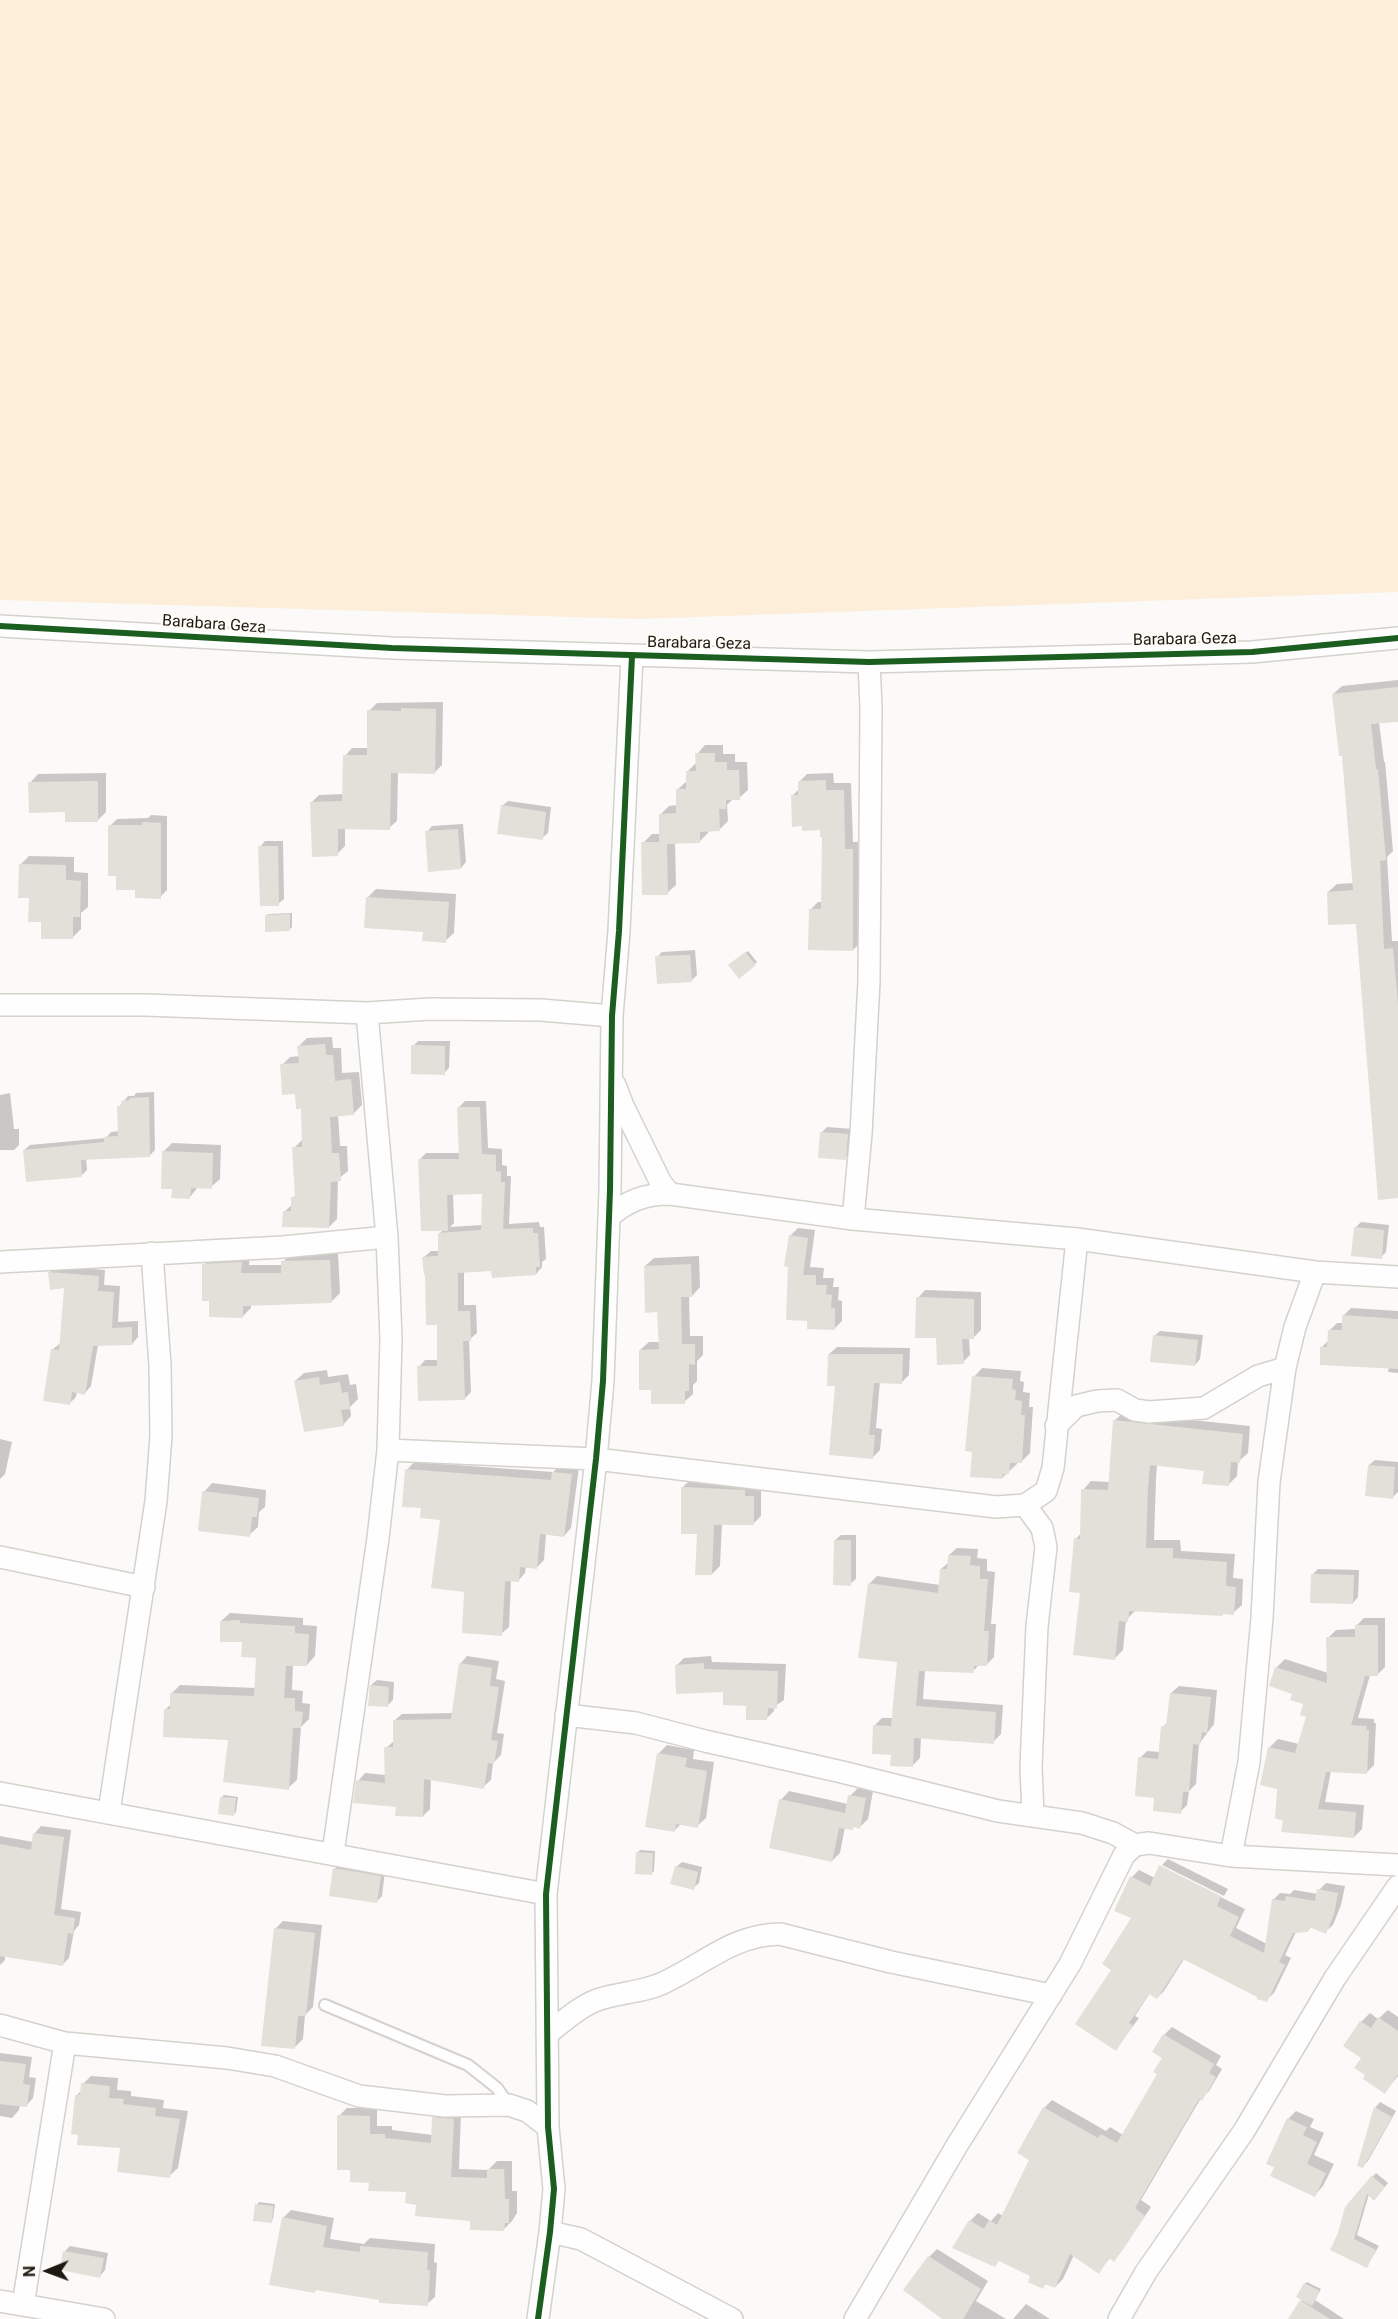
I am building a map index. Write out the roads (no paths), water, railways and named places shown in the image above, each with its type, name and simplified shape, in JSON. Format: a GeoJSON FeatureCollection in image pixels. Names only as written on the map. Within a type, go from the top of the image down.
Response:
{"type":"FeatureCollection","features":[{"type":"Feature","properties":{"kind":"street","name":"Barabara Geza"},"geometry":{"type":"LineString","coordinates":[[0,626],[289,643],[869,662],[1252,652],[1398,638]]}},
{"type":"Feature","properties":{"kind":"street"},"geometry":{"type":"LineString","coordinates":[[538,2319],[554,2189],[548,2127],[546,1894],[596,1459],[607,1316],[612,1016],[632,656]]}},
{"type":"Feature","properties":{"kind":"street"},"geometry":{"type":"LineString","coordinates":[[853,1219],[861,1134],[869,981],[871,718],[869,662]]}},
{"type":"Feature","properties":{"kind":"street"},"geometry":{"type":"LineString","coordinates":[[0,1005],[145,1005],[367,1013],[430,1009],[541,1010],[612,1016]]}},
{"type":"Feature","properties":{"kind":"street"},"geometry":{"type":"LineString","coordinates":[[333,1853],[378,1538],[388,1450],[391,1339],[387,1237],[367,1013]]}},
{"type":"Feature","properties":{"kind":"street"},"geometry":{"type":"LineString","coordinates":[[612,1076],[623,1106],[661,1183],[670,1194]]}},
{"type":"Feature","properties":{"kind":"street"},"geometry":{"type":"LineString","coordinates":[[609,1217],[636,1198],[653,1194],[670,1194],[853,1219],[1077,1239],[1315,1272],[1398,1277]]}},
{"type":"Feature","properties":{"kind":"street"},"geometry":{"type":"LineString","coordinates":[[0,1262],[283,1247],[387,1237]]}},
{"type":"Feature","properties":{"kind":"street"},"geometry":{"type":"LineString","coordinates":[[388,1450],[596,1459],[996,1507],[1024,1505],[1046,1491],[1053,1468],[1077,1239]]}},
{"type":"Feature","properties":{"kind":"street"},"geometry":{"type":"LineString","coordinates":[[109,1812],[156,1501],[161,1436],[160,1365],[152,1253]]}},
{"type":"Feature","properties":{"kind":"street"},"geometry":{"type":"LineString","coordinates":[[1231,1856],[1249,1762],[1262,1618],[1269,1482],[1285,1368],[1295,1327],[1315,1272]]}},
{"type":"Feature","properties":{"kind":"street"},"geometry":{"type":"LineString","coordinates":[[1056,1426],[1076,1406],[1097,1401],[1117,1400],[1135,1410],[1149,1412],[1204,1408],[1258,1376],[1285,1368]]}},
{"type":"Feature","properties":{"kind":"street"},"geometry":{"type":"LineString","coordinates":[[1024,1505],[1042,1528],[1046,1547],[1037,1626],[1031,1767],[1033,1815]]}},
{"type":"Feature","properties":{"kind":"street"},"geometry":{"type":"LineString","coordinates":[[0,1557],[144,1587]]}},
{"type":"Feature","properties":{"kind":"street"},"geometry":{"type":"LineString","coordinates":[[566,1715],[636,1723],[998,1811],[1082,1823],[1113,1833],[1135,1845],[1149,1844],[1231,1856],[1398,1865]]}},
{"type":"Feature","properties":{"kind":"street"},"geometry":{"type":"LineString","coordinates":[[0,1793],[546,1894]]}},
{"type":"Feature","properties":{"kind":"street"},"geometry":{"type":"LineString","coordinates":[[855,2319],[956,2147],[1070,1964],[1118,1866],[1135,1845]]}},
{"type":"Feature","properties":{"kind":"street"},"geometry":{"type":"LineString","coordinates":[[1119,2319],[1146,2272],[1245,2131],[1335,1978],[1398,1886]]}},
{"type":"Feature","properties":{"kind":"street"},"geometry":{"type":"LineString","coordinates":[[547,2034],[579,2010],[598,2000],[666,1982],[725,1946],[762,1934],[780,1934],[891,1962],[1051,1995]]}},
{"type":"Feature","properties":{"kind":"street"},"geometry":{"type":"LineString","coordinates":[[0,2025],[65,2043],[228,2058],[275,2066],[359,2096],[397,2102],[445,2106],[509,2105],[527,2111],[548,2127]]}},
{"type":"Feature","properties":{"kind":"street"},"geometry":{"type":"LineString","coordinates":[[23,2305],[65,2043]]}},
{"type":"Feature","properties":{"kind":"street"},"geometry":{"type":"LineString","coordinates":[[550,2232],[581,2239],[732,2319]]}},
{"type":"Feature","properties":{"kind":"street"},"geometry":{"type":"LineString","coordinates":[[0,2301],[104,2319]]}},
{"type":"Feature","properties":{"kind":"lane"},"geometry":{"type":"LineString","coordinates":[[325,2005],[468,2066],[496,2088],[509,2105]]}}]}
